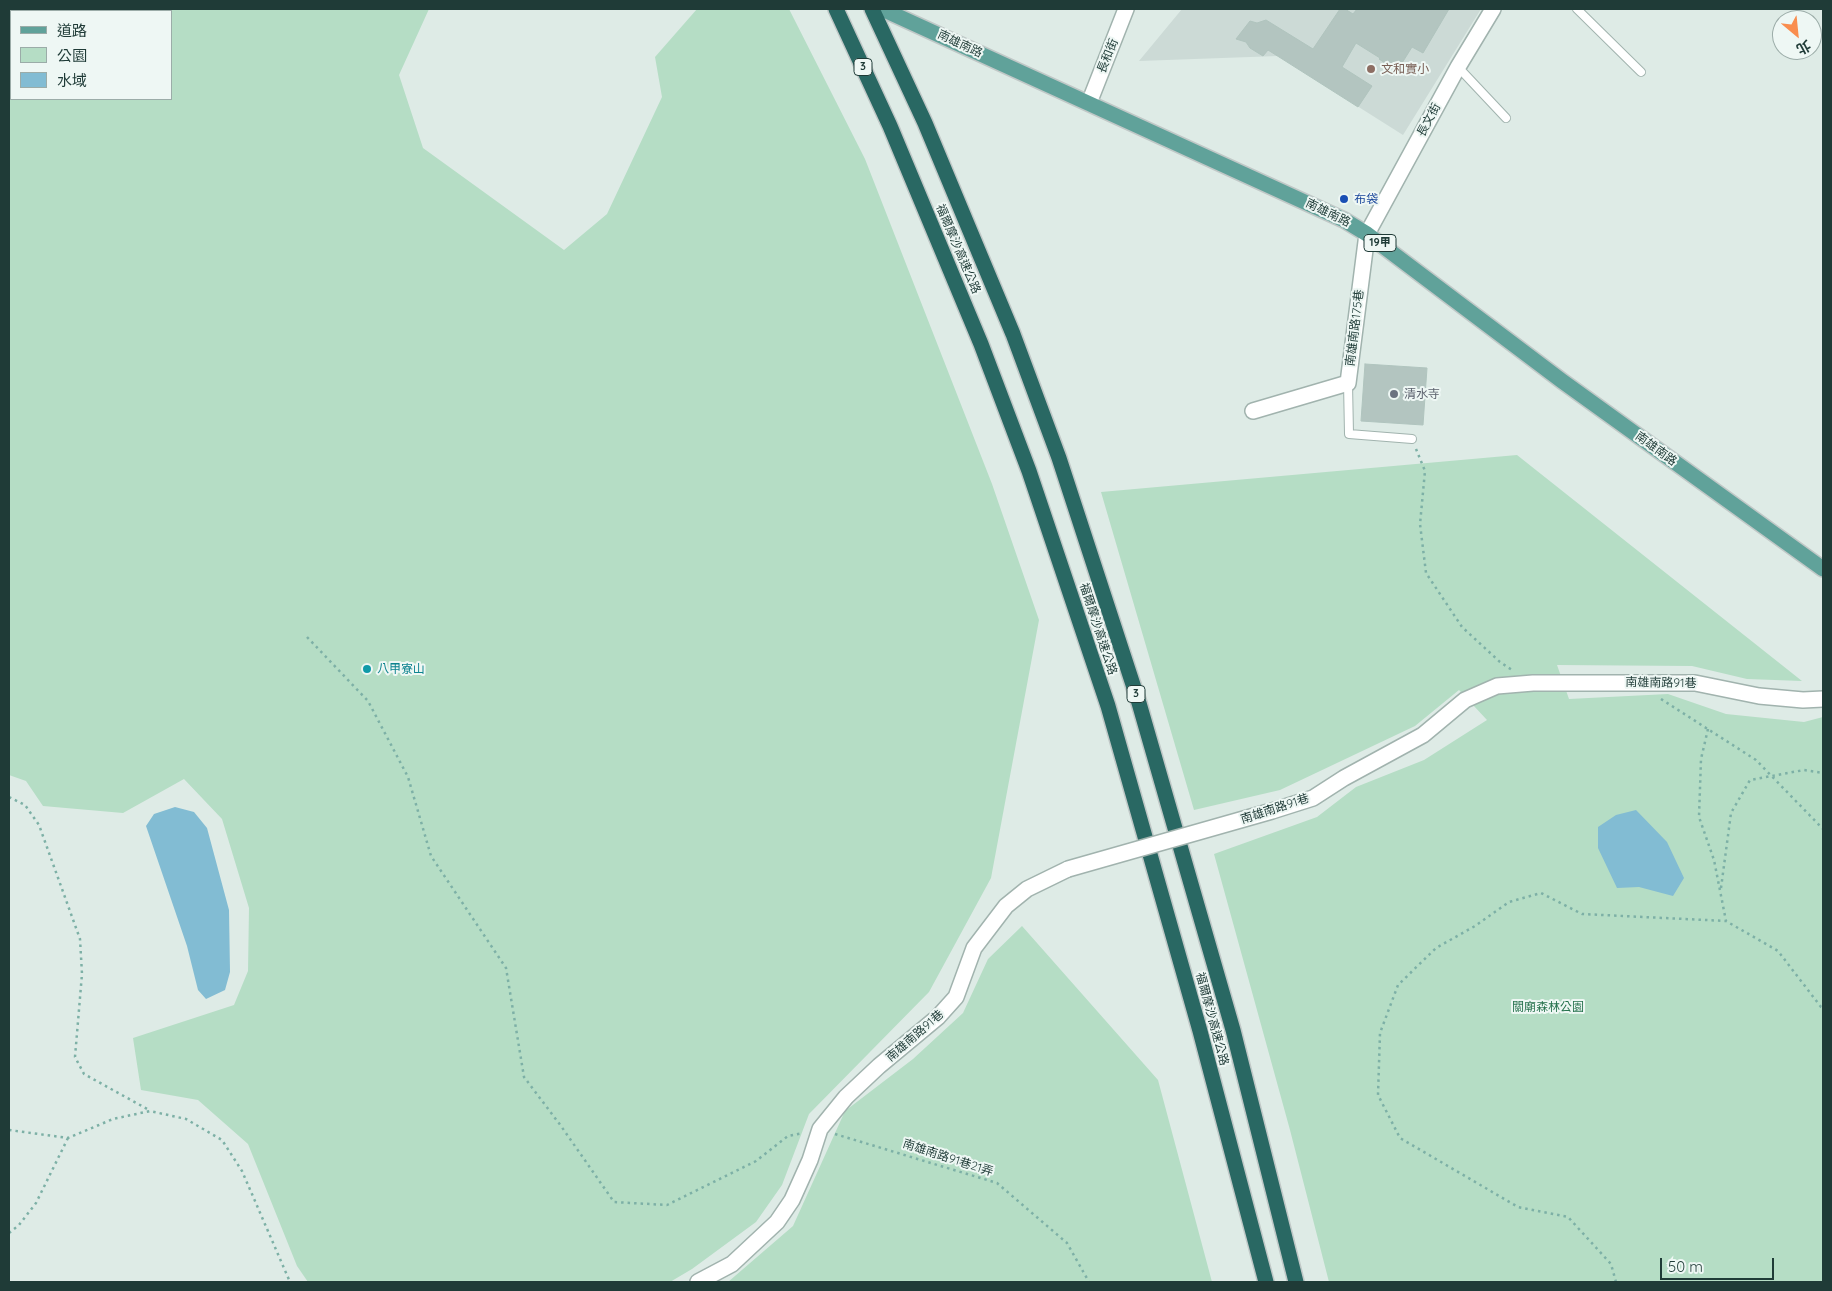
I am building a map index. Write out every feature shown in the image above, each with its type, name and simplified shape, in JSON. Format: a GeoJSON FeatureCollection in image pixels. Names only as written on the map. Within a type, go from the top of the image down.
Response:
{"type":"FeatureCollection","features":[{"type":"Feature","properties":{"kind":"highway","name":"福爾摩沙高速公路"},"geometry":{"type":"LineString","coordinates":[[836,9],[890,126],[982,344],[1026,462],[1108,706],[1200,1031],[1266,1282]]}},
{"type":"Feature","properties":{"kind":"highway","name":"福爾摩沙高速公路"},"geometry":{"type":"LineString","coordinates":[[872,9],[925,123],[1013,334],[1059,458],[1139,703],[1233,1030],[1296,1282]]}},
{"type":"Feature","properties":{"kind":"main road","name":"南雄南路"},"geometry":{"type":"LineString","coordinates":[[882,9],[1335,216],[1367,234],[1562,381],[1823,569]]}},
{"type":"Feature","properties":{"kind":"street","name":"長和街"},"geometry":{"type":"LineString","coordinates":[[1089,103],[1126,9]]}},
{"type":"Feature","properties":{"kind":"street","name":"長文街"},"geometry":{"type":"LineString","coordinates":[[1367,234],[1458,67],[1493,9]]}},
{"type":"Feature","properties":{"kind":"street","name":"南雄南路175巷"},"geometry":{"type":"LineString","coordinates":[[1253,411],[1348,383],[1367,234]]}},
{"type":"Feature","properties":{"kind":"street","name":"南雄南路91巷"},"geometry":{"type":"LineString","coordinates":[[820,1129],[846,1097],[879,1066],[938,1018],[956,997],[974,948],[1006,906],[1027,889],[1068,869],[1313,798],[1344,778],[1423,735],[1465,700],[1497,686],[1532,683],[1695,683],[1759,696],[1803,700],[1823,699]]}},
{"type":"Feature","properties":{"kind":"street"},"geometry":{"type":"LineString","coordinates":[[698,1282],[732,1264],[777,1222],[792,1200],[810,1160],[820,1129]]}},
{"type":"Feature","properties":{"kind":"lane"},"geometry":{"type":"LineString","coordinates":[[1577,9],[1640,72]]}},
{"type":"Feature","properties":{"kind":"lane"},"geometry":{"type":"LineString","coordinates":[[1458,67],[1506,118]]}},
{"type":"Feature","properties":{"kind":"lane"},"geometry":{"type":"LineString","coordinates":[[1348,383],[1349,434],[1412,439]]}},
{"type":"Feature","properties":{"kind":"path"},"geometry":{"type":"LineString","coordinates":[[1412,439],[1425,471],[1420,524],[1426,573],[1462,627],[1500,662],[1532,683]]}},
{"type":"Feature","properties":{"kind":"path"},"geometry":{"type":"LineString","coordinates":[[307,637],[368,701],[408,777],[431,856],[506,968],[524,1077],[562,1126],[614,1202],[666,1205],[756,1161],[788,1136],[820,1129]]}},
{"type":"Feature","properties":{"kind":"path"},"geometry":{"type":"LineString","coordinates":[[1660,698],[1756,760],[1823,829]]}},
{"type":"Feature","properties":{"kind":"path"},"geometry":{"type":"LineString","coordinates":[[1708,729],[1702,759],[1699,817],[1714,860],[1726,921]]}},
{"type":"Feature","properties":{"kind":"path"},"geometry":{"type":"LineString","coordinates":[[1720,892],[1731,814],[1750,780],[1804,770],[1823,773]]}},
{"type":"Feature","properties":{"kind":"path"},"geometry":{"type":"LineString","coordinates":[[9,797],[25,805],[39,825],[80,939],[82,974],[75,1057],[84,1074],[150,1111],[186,1119],[222,1140],[242,1171],[290,1282]]}},
{"type":"Feature","properties":{"kind":"path"},"geometry":{"type":"LineString","coordinates":[[1616,1282],[1610,1264],[1568,1217],[1518,1207],[1400,1138],[1378,1094],[1380,1033],[1398,985],[1436,948],[1475,926],[1510,902],[1541,893],[1582,914],[1726,921],[1778,951],[1823,1008]]}},
{"type":"Feature","properties":{"kind":"path"},"geometry":{"type":"LineString","coordinates":[[9,1130],[68,1138],[114,1119],[150,1111]]}},
{"type":"Feature","properties":{"kind":"path","name":"南雄南路91巷21弄"},"geometry":{"type":"LineString","coordinates":[[820,1129],[997,1183],[1067,1243],[1089,1282]]}},
{"type":"Feature","properties":{"kind":"path"},"geometry":{"type":"LineString","coordinates":[[9,1233],[19,1225],[36,1203],[68,1138]]}},
{"type":"Feature","properties":{"kind":"shaded area","name":"文和實小"},"geometry":{"type":"Polygon","coordinates":[[[1182,9],[1481,9],[1403,135],[1278,56],[1139,61],[1182,9]]]}},
{"type":"Feature","properties":{"kind":"green space"},"geometry":{"type":"Polygon","coordinates":[[[9,9],[429,9],[399,75],[423,148],[564,250],[607,214],[662,97],[655,57],[697,9],[789,9],[865,159],[992,484],[1039,620],[991,878],[929,992],[809,1114],[782,1185],[756,1222],[692,1269],[670,1282],[308,1282],[297,1266],[248,1144],[198,1100],[141,1090],[133,1038],[234,1005],[248,971],[249,908],[222,819],[184,779],[123,813],[43,806],[26,781],[9,775],[9,9]]]}},
{"type":"Feature","properties":{"kind":"green space","name":"關廟森林公園"},"geometry":{"type":"Polygon","coordinates":[[[1517,455],[1802,681],[1747,679],[1692,666],[1557,665],[1569,699],[1668,694],[1726,714],[1804,722],[1823,717],[1823,1282],[1329,1282],[1290,1130],[1214,854],[1317,817],[1356,787],[1424,760],[1487,720],[1459,690],[1415,726],[1280,790],[1194,810],[1101,492],[1517,455]]]}},
{"type":"Feature","properties":{"kind":"green space"},"geometry":{"type":"Polygon","coordinates":[[[1022,926],[1158,1080],[1212,1282],[728,1282],[793,1226],[845,1111],[913,1059],[963,1013],[988,959],[1022,926]]]}},
{"type":"Feature","properties":{"kind":"water"},"geometry":{"type":"Polygon","coordinates":[[[175,807],[194,812],[207,828],[229,910],[230,972],[225,990],[206,999],[198,990],[187,946],[146,826],[154,814],[175,807]]]}},
{"type":"Feature","properties":{"kind":"water"},"geometry":{"type":"Polygon","coordinates":[[[1636,810],[1667,842],[1684,878],[1673,896],[1639,887],[1617,888],[1598,848],[1598,827],[1616,815],[1636,810]]]}},
{"type":"Feature","properties":{"kind":"building"},"geometry":{"type":"Polygon","coordinates":[[[1340,9],[1345,9],[1353,14],[1357,9],[1449,9],[1423,53],[1412,47],[1397,71],[1356,43],[1342,67],[1372,86],[1358,107],[1268,50],[1263,56],[1250,48],[1246,42],[1236,39],[1250,21],[1257,23],[1266,20],[1313,49],[1340,9]]]}},
{"type":"Feature","properties":{"kind":"building","name":"清水寺"},"geometry":{"type":"Polygon","coordinates":[[[1365,364],[1427,368],[1423,425],[1361,421],[1365,364]]]}},
{"type":"Feature","properties":{"kind":"place","name":"文和實小"},"geometry":{"type":"Point","coordinates":[1371,69]}},
{"type":"Feature","properties":{"kind":"place","name":"布袋"},"geometry":{"type":"Point","coordinates":[1344,199]}},
{"type":"Feature","properties":{"kind":"place","name":"清水寺"},"geometry":{"type":"Point","coordinates":[1394,394]}},
{"type":"Feature","properties":{"kind":"place","name":"八甲寮山"},"geometry":{"type":"Point","coordinates":[367,669]}}]}
